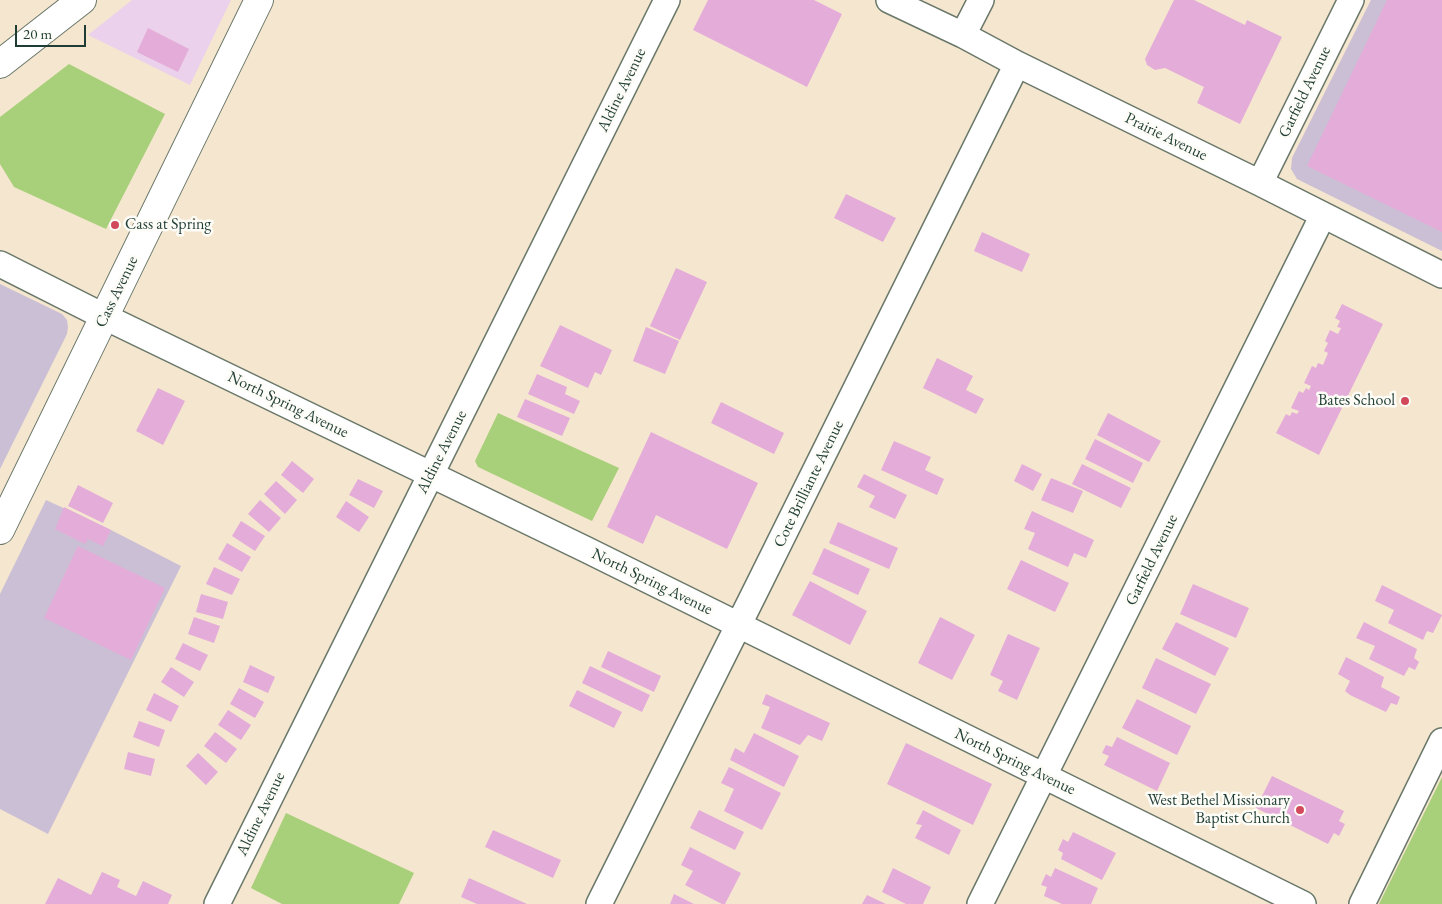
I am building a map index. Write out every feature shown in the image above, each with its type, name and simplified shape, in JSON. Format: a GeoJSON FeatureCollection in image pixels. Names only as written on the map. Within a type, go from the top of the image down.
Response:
{"type":"FeatureCollection","features":[{"type":"Feature","properties":{"kind":"main road"},"geometry":{"type":"LineString","coordinates":[[0,64],[82,0]]}},
{"type":"Feature","properties":{"kind":"main road","name":"Cass Avenue"},"geometry":{"type":"LineString","coordinates":[[0,530],[259,0]]}},
{"type":"Feature","properties":{"kind":"street","name":"Aldine Avenue"},"geometry":{"type":"LineString","coordinates":[[217,904],[667,0]]}},
{"type":"Feature","properties":{"kind":"street","name":"Prairie Avenue"},"geometry":{"type":"LineString","coordinates":[[889,0],[963,35],[1017,64],[1442,275]]}},
{"type":"Feature","properties":{"kind":"street"},"geometry":{"type":"LineString","coordinates":[[963,35],[981,0]]}},
{"type":"Feature","properties":{"kind":"street","name":"Garfield Avenue"},"geometry":{"type":"LineString","coordinates":[[1260,183],[1350,0]]}},
{"type":"Feature","properties":{"kind":"street","name":"Cote Brilliante Avenue"},"geometry":{"type":"LineString","coordinates":[[598,904],[739,625],[1017,64]]}},
{"type":"Feature","properties":{"kind":"street","name":"Garfield Avenue"},"geometry":{"type":"LineString","coordinates":[[980,904],[1323,215]]}},
{"type":"Feature","properties":{"kind":"street","name":"North Spring Avenue"},"geometry":{"type":"LineString","coordinates":[[0,264],[105,317],[739,625],[1303,904]]}},
{"type":"Feature","properties":{"kind":"street"},"geometry":{"type":"LineString","coordinates":[[1362,904],[1442,741]]}},
{"type":"Feature","properties":{"kind":"shaded area"},"geometry":{"type":"Polygon","coordinates":[[[132,0],[231,0],[190,85],[88,35],[132,0]]]}},
{"type":"Feature","properties":{"kind":"shaded area"},"geometry":{"type":"Polygon","coordinates":[[[1371,0],[1442,0],[1442,251],[1297,179],[1291,169],[1292,158],[1371,0]]]}},
{"type":"Feature","properties":{"kind":"shaded area"},"geometry":{"type":"Polygon","coordinates":[[[0,284],[62,314],[67,320],[68,327],[67,334],[0,469],[0,284]]]}},
{"type":"Feature","properties":{"kind":"shaded area"},"geometry":{"type":"Polygon","coordinates":[[[46,500],[111,530],[181,566],[48,834],[0,809],[0,594],[46,500]]]}},
{"type":"Feature","properties":{"kind":"green space"},"geometry":{"type":"Polygon","coordinates":[[[69,64],[165,114],[106,229],[14,187],[0,164],[0,117],[69,64]]]}},
{"type":"Feature","properties":{"kind":"green space"},"geometry":{"type":"Polygon","coordinates":[[[498,413],[619,468],[592,521],[478,467],[475,461],[498,413]]]}},
{"type":"Feature","properties":{"kind":"green space"},"geometry":{"type":"Polygon","coordinates":[[[1442,777],[1442,904],[1379,904],[1442,777]]]}},
{"type":"Feature","properties":{"kind":"green space"},"geometry":{"type":"Polygon","coordinates":[[[286,813],[414,873],[399,904],[282,904],[251,888],[286,813]]]}},
{"type":"Feature","properties":{"kind":"building"},"geometry":{"type":"Polygon","coordinates":[[[708,0],[814,0],[842,14],[807,87],[693,30],[708,0]]]}},
{"type":"Feature","properties":{"kind":"building"},"geometry":{"type":"Polygon","coordinates":[[[1174,0],[1194,0],[1245,25],[1247,20],[1282,37],[1240,124],[1197,103],[1204,87],[1165,68],[1155,70],[1147,65],[1145,59],[1174,0]]]}},
{"type":"Feature","properties":{"kind":"building"},"geometry":{"type":"Polygon","coordinates":[[[1387,0],[1442,0],[1442,232],[1307,166],[1387,0]]]}},
{"type":"Feature","properties":{"kind":"building"},"geometry":{"type":"Polygon","coordinates":[[[148,28],[189,49],[178,72],[137,52],[148,28]]]}},
{"type":"Feature","properties":{"kind":"building"},"geometry":{"type":"Polygon","coordinates":[[[846,194],[896,218],[883,242],[834,218],[846,194]]]}},
{"type":"Feature","properties":{"kind":"building"},"geometry":{"type":"Polygon","coordinates":[[[982,232],[1030,254],[1022,272],[974,251],[982,232]]]}},
{"type":"Feature","properties":{"kind":"building"},"geometry":{"type":"Polygon","coordinates":[[[676,268],[707,282],[680,340],[650,326],[676,268]]]}},
{"type":"Feature","properties":{"kind":"building"},"geometry":{"type":"Polygon","coordinates":[[[1342,304],[1383,324],[1319,455],[1276,433],[1286,414],[1290,416],[1292,412],[1297,414],[1299,411],[1291,408],[1299,391],[1303,393],[1306,388],[1309,390],[1311,386],[1304,383],[1312,366],[1316,368],[1318,363],[1323,365],[1328,353],[1324,351],[1328,343],[1325,341],[1330,330],[1338,334],[1341,328],[1337,327],[1340,321],[1335,318],[1342,304]]]}},
{"type":"Feature","properties":{"kind":"building"},"geometry":{"type":"Polygon","coordinates":[[[560,325],[612,350],[601,375],[595,372],[588,388],[540,366],[560,325]]]}},
{"type":"Feature","properties":{"kind":"building"},"geometry":{"type":"Polygon","coordinates":[[[646,327],[679,341],[665,374],[633,361],[646,327]]]}},
{"type":"Feature","properties":{"kind":"building"},"geometry":{"type":"Polygon","coordinates":[[[937,358],[973,376],[966,390],[984,399],[976,414],[923,388],[937,358]]]}},
{"type":"Feature","properties":{"kind":"building"},"geometry":{"type":"Polygon","coordinates":[[[537,374],[567,387],[565,394],[580,401],[574,414],[528,394],[537,374]]]}},
{"type":"Feature","properties":{"kind":"building"},"geometry":{"type":"Polygon","coordinates":[[[158,388],[185,401],[163,445],[136,431],[158,388]]]}},
{"type":"Feature","properties":{"kind":"building"},"geometry":{"type":"Polygon","coordinates":[[[525,399],[570,418],[562,436],[517,417],[525,399]]]}},
{"type":"Feature","properties":{"kind":"building"},"geometry":{"type":"Polygon","coordinates":[[[721,402],[784,433],[774,454],[711,423],[721,402]]]}},
{"type":"Feature","properties":{"kind":"building"},"geometry":{"type":"Polygon","coordinates":[[[1108,413],[1161,441],[1149,462],[1097,435],[1108,413]]]}},
{"type":"Feature","properties":{"kind":"building"},"geometry":{"type":"Polygon","coordinates":[[[651,432],[758,483],[727,549],[656,515],[643,544],[607,527],[651,432]]]}},
{"type":"Feature","properties":{"kind":"building"},"geometry":{"type":"Polygon","coordinates":[[[1095,439],[1143,463],[1133,483],[1085,459],[1095,439]]]}},
{"type":"Feature","properties":{"kind":"building"},"geometry":{"type":"Polygon","coordinates":[[[894,441],[931,457],[925,470],[944,479],[937,495],[881,470],[894,441]]]}},
{"type":"Feature","properties":{"kind":"building"},"geometry":{"type":"Polygon","coordinates":[[[292,461],[314,479],[303,493],[281,475],[292,461]]]}},
{"type":"Feature","properties":{"kind":"building"},"geometry":{"type":"Polygon","coordinates":[[[1022,464],[1042,474],[1033,491],[1014,481],[1022,464]]]}},
{"type":"Feature","properties":{"kind":"building"},"geometry":{"type":"Polygon","coordinates":[[[1082,464],[1131,488],[1121,508],[1072,484],[1082,464]]]}},
{"type":"Feature","properties":{"kind":"building"},"geometry":{"type":"Polygon","coordinates":[[[864,474],[907,495],[895,519],[869,507],[875,496],[857,487],[864,474]]]}},
{"type":"Feature","properties":{"kind":"building"},"geometry":{"type":"Polygon","coordinates":[[[1051,478],[1083,491],[1073,513],[1041,500],[1051,478]]]}},
{"type":"Feature","properties":{"kind":"building"},"geometry":{"type":"Polygon","coordinates":[[[358,479],[383,491],[374,508],[349,495],[358,479]]]}},
{"type":"Feature","properties":{"kind":"building"},"geometry":{"type":"Polygon","coordinates":[[[276,481],[297,500],[285,514],[264,494],[276,481]]]}},
{"type":"Feature","properties":{"kind":"building"},"geometry":{"type":"Polygon","coordinates":[[[78,485],[113,503],[103,523],[68,506],[78,485]]]}},
{"type":"Feature","properties":{"kind":"building"},"geometry":{"type":"Polygon","coordinates":[[[260,500],[281,518],[269,532],[248,514],[260,500]]]}},
{"type":"Feature","properties":{"kind":"building"},"geometry":{"type":"Polygon","coordinates":[[[346,501],[369,517],[359,532],[336,517],[346,501]]]}},
{"type":"Feature","properties":{"kind":"building"},"geometry":{"type":"Polygon","coordinates":[[[64,507],[111,530],[103,546],[88,539],[85,544],[55,529],[64,507]]]}},
{"type":"Feature","properties":{"kind":"building"},"geometry":{"type":"Polygon","coordinates":[[[1032,511],[1094,540],[1086,558],[1074,553],[1068,567],[1028,549],[1035,533],[1024,529],[1032,511]]]}},
{"type":"Feature","properties":{"kind":"building"},"geometry":{"type":"Polygon","coordinates":[[[241,521],[265,536],[255,551],[232,536],[241,521]]]}},
{"type":"Feature","properties":{"kind":"building"},"geometry":{"type":"Polygon","coordinates":[[[838,522],[898,548],[889,569],[829,543],[838,522]]]}},
{"type":"Feature","properties":{"kind":"building"},"geometry":{"type":"Polygon","coordinates":[[[227,543],[251,557],[242,572],[218,559],[227,543]]]}},
{"type":"Feature","properties":{"kind":"building"},"geometry":{"type":"Polygon","coordinates":[[[78,546],[165,588],[131,660],[44,618],[78,546]]]}},
{"type":"Feature","properties":{"kind":"building"},"geometry":{"type":"Polygon","coordinates":[[[824,548],[870,569],[858,595],[812,574],[824,548]]]}},
{"type":"Feature","properties":{"kind":"building"},"geometry":{"type":"Polygon","coordinates":[[[1021,560],[1069,583],[1055,612],[1007,589],[1021,560]]]}},
{"type":"Feature","properties":{"kind":"building"},"geometry":{"type":"Polygon","coordinates":[[[214,567],[240,579],[232,595],[206,584],[214,567]]]}},
{"type":"Feature","properties":{"kind":"building"},"geometry":{"type":"Polygon","coordinates":[[[810,581],[867,611],[850,645],[792,615],[810,581]]]}},
{"type":"Feature","properties":{"kind":"building"},"geometry":{"type":"Polygon","coordinates":[[[1193,584],[1249,608],[1236,638],[1180,614],[1193,584]]]}},
{"type":"Feature","properties":{"kind":"building"},"geometry":{"type":"Polygon","coordinates":[[[1382,585],[1442,615],[1433,633],[1427,631],[1423,640],[1388,623],[1394,610],[1375,601],[1382,585]]]}},
{"type":"Feature","properties":{"kind":"building"},"geometry":{"type":"Polygon","coordinates":[[[201,594],[228,602],[223,619],[196,612],[201,594]]]}},
{"type":"Feature","properties":{"kind":"building"},"geometry":{"type":"Polygon","coordinates":[[[194,617],[220,626],[214,643],[188,634],[194,617]]]}},
{"type":"Feature","properties":{"kind":"building"},"geometry":{"type":"Polygon","coordinates":[[[940,617],[975,635],[952,680],[918,663],[940,617]]]}},
{"type":"Feature","properties":{"kind":"building"},"geometry":{"type":"Polygon","coordinates":[[[1176,622],[1229,648],[1215,676],[1162,649],[1176,622]]]}},
{"type":"Feature","properties":{"kind":"building"},"geometry":{"type":"Polygon","coordinates":[[[1364,622],[1417,649],[1414,658],[1419,662],[1415,670],[1409,667],[1404,676],[1369,659],[1375,646],[1356,638],[1364,622]]]}},
{"type":"Feature","properties":{"kind":"building"},"geometry":{"type":"Polygon","coordinates":[[[1008,634],[1040,648],[1017,700],[998,691],[1003,681],[990,675],[1008,634]]]}},
{"type":"Feature","properties":{"kind":"building"},"geometry":{"type":"Polygon","coordinates":[[[183,643],[208,655],[200,671],[175,659],[183,643]]]}},
{"type":"Feature","properties":{"kind":"building"},"geometry":{"type":"Polygon","coordinates":[[[608,651],[661,676],[654,692],[601,667],[608,651]]]}},
{"type":"Feature","properties":{"kind":"building"},"geometry":{"type":"Polygon","coordinates":[[[1346,657],[1384,677],[1381,687],[1400,697],[1397,705],[1391,703],[1386,712],[1345,691],[1350,681],[1338,674],[1346,657]]]}},
{"type":"Feature","properties":{"kind":"building"},"geometry":{"type":"Polygon","coordinates":[[[1156,658],[1211,684],[1196,714],[1142,688],[1156,658]]]}},
{"type":"Feature","properties":{"kind":"building"},"geometry":{"type":"Polygon","coordinates":[[[250,665],[275,677],[268,693],[243,682],[250,665]]]}},
{"type":"Feature","properties":{"kind":"building"},"geometry":{"type":"Polygon","coordinates":[[[590,666],[650,695],[642,712],[582,683],[590,666]]]}},
{"type":"Feature","properties":{"kind":"building"},"geometry":{"type":"Polygon","coordinates":[[[171,667],[194,682],[184,697],[161,682],[171,667]]]}},
{"type":"Feature","properties":{"kind":"building"},"geometry":{"type":"Polygon","coordinates":[[[239,688],[264,702],[255,718],[230,704],[239,688]]]}},
{"type":"Feature","properties":{"kind":"building"},"geometry":{"type":"Polygon","coordinates":[[[577,690],[622,712],[614,728],[569,706],[577,690]]]}},
{"type":"Feature","properties":{"kind":"building"},"geometry":{"type":"Polygon","coordinates":[[[154,693],[179,706],[171,722],[146,710],[154,693]]]}},
{"type":"Feature","properties":{"kind":"building"},"geometry":{"type":"Polygon","coordinates":[[[766,694],[830,723],[822,741],[808,735],[800,745],[761,728],[770,707],[762,704],[766,694]]]}},
{"type":"Feature","properties":{"kind":"building"},"geometry":{"type":"Polygon","coordinates":[[[1137,699],[1191,726],[1177,755],[1122,728],[1137,699]]]}},
{"type":"Feature","properties":{"kind":"building"},"geometry":{"type":"Polygon","coordinates":[[[228,710],[251,725],[241,740],[218,725],[228,710]]]}},
{"type":"Feature","properties":{"kind":"building"},"geometry":{"type":"Polygon","coordinates":[[[139,721],[165,730],[159,747],[133,737],[139,721]]]}},
{"type":"Feature","properties":{"kind":"building"},"geometry":{"type":"Polygon","coordinates":[[[215,732],[237,749],[226,763],[204,746],[215,732]]]}},
{"type":"Feature","properties":{"kind":"building"},"geometry":{"type":"Polygon","coordinates":[[[754,733],[799,756],[784,787],[730,760],[735,748],[744,753],[754,733]]]}},
{"type":"Feature","properties":{"kind":"building"},"geometry":{"type":"Polygon","coordinates":[[[1117,737],[1170,763],[1157,791],[1104,765],[1109,756],[1102,753],[1106,745],[1112,747],[1117,737]]]}},
{"type":"Feature","properties":{"kind":"building"},"geometry":{"type":"Polygon","coordinates":[[[906,743],[992,784],[973,825],[887,784],[906,743]]]}},
{"type":"Feature","properties":{"kind":"building"},"geometry":{"type":"Polygon","coordinates":[[[128,752],[155,759],[151,776],[124,769],[128,752]]]}},
{"type":"Feature","properties":{"kind":"building"},"geometry":{"type":"Polygon","coordinates":[[[198,753],[218,772],[206,785],[186,766],[198,753]]]}},
{"type":"Feature","properties":{"kind":"building"},"geometry":{"type":"Polygon","coordinates":[[[729,767],[781,793],[762,830],[724,811],[734,789],[721,783],[729,767]]]}},
{"type":"Feature","properties":{"kind":"building","name":"West Bethel Missionary Baptist Church"},"geometry":{"type":"Polygon","coordinates":[[[1272,776],[1344,811],[1339,821],[1345,824],[1339,836],[1334,833],[1328,844],[1256,808],[1272,776]]]}},
{"type":"Feature","properties":{"kind":"building"},"geometry":{"type":"Polygon","coordinates":[[[699,810],[744,832],[735,850],[690,828],[699,810]]]}},
{"type":"Feature","properties":{"kind":"building"},"geometry":{"type":"Polygon","coordinates":[[[923,810],[961,830],[949,855],[915,838],[922,825],[916,824],[923,810]]]}},
{"type":"Feature","properties":{"kind":"building"},"geometry":{"type":"Polygon","coordinates":[[[493,830],[561,860],[553,878],[485,847],[493,830]]]}},
{"type":"Feature","properties":{"kind":"building"},"geometry":{"type":"Polygon","coordinates":[[[1073,832],[1116,853],[1102,880],[1061,859],[1063,853],[1058,850],[1063,839],[1068,842],[1073,832]]]}},
{"type":"Feature","properties":{"kind":"building"},"geometry":{"type":"Polygon","coordinates":[[[690,847],[741,873],[725,904],[685,885],[693,871],[681,865],[690,847]]]}},
{"type":"Feature","properties":{"kind":"building"},"geometry":{"type":"Polygon","coordinates":[[[893,868],[931,887],[923,904],[906,904],[882,892],[893,868]]]}},
{"type":"Feature","properties":{"kind":"building"},"geometry":{"type":"Polygon","coordinates":[[[1055,868],[1098,888],[1091,904],[1062,904],[1044,896],[1047,887],[1041,885],[1046,874],[1051,877],[1055,868]]]}},
{"type":"Feature","properties":{"kind":"building"},"geometry":{"type":"Polygon","coordinates":[[[102,872],[120,880],[117,887],[136,896],[143,881],[172,895],[168,904],[45,904],[58,878],[91,895],[102,872]]]}},
{"type":"Feature","properties":{"kind":"building"},"geometry":{"type":"Polygon","coordinates":[[[469,878],[527,904],[477,904],[461,897],[469,878]]]}},
{"type":"Feature","properties":{"kind":"building"},"geometry":{"type":"Polygon","coordinates":[[[674,894],[694,904],[670,904],[674,894]]]}},
{"type":"Feature","properties":{"kind":"building"},"geometry":{"type":"Polygon","coordinates":[[[867,895],[886,904],[862,904],[867,895]]]}},
{"type":"Feature","properties":{"kind":"place","name":"Cass at Spring"},"geometry":{"type":"Point","coordinates":[115,225]}},
{"type":"Feature","properties":{"kind":"place","name":"Bates School"},"geometry":{"type":"Point","coordinates":[1405,401]}},
{"type":"Feature","properties":{"kind":"place","name":"West Bethel Missionary Baptist Church"},"geometry":{"type":"Point","coordinates":[1300,810]}}]}
